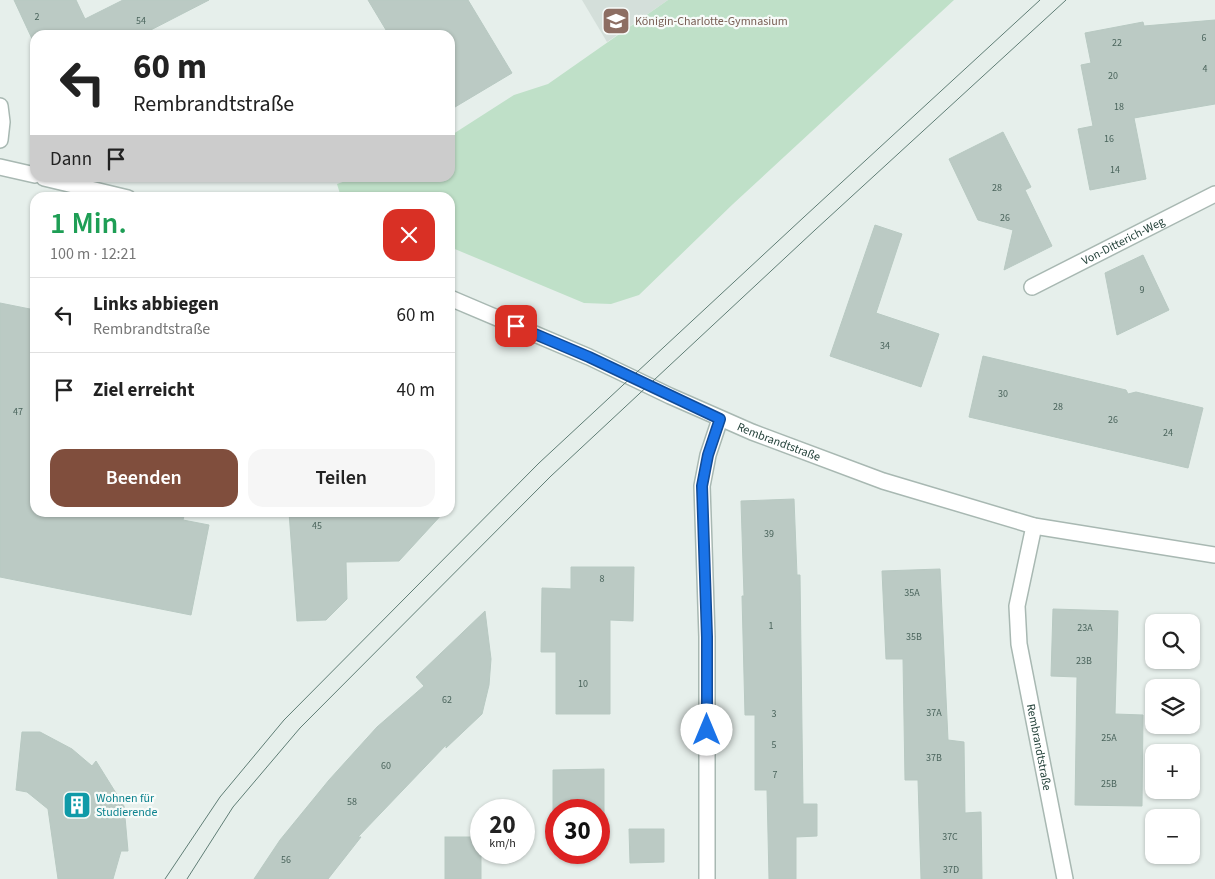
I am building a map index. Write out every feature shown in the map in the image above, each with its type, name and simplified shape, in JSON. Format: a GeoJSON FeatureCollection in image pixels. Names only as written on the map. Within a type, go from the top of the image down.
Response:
{"type":"FeatureCollection","features":[{"type":"Feature","properties":{"kind":"street"},"geometry":{"type":"LineString","coordinates":[[0,106],[2,122],[0,140]]}},
{"type":"Feature","properties":{"kind":"street"},"geometry":{"type":"LineString","coordinates":[[0,167],[30,174]]}},
{"type":"Feature","properties":{"kind":"street"},"geometry":{"type":"LineString","coordinates":[[61,182],[103,192]]}},
{"type":"Feature","properties":{"kind":"street","name":"Von-Ditterich-Weg"},"geometry":{"type":"LineString","coordinates":[[1032,287],[1215,194]]}},
{"type":"Feature","properties":{"kind":"street","name":"Rembrandtstraße"},"geometry":{"type":"LineString","coordinates":[[455,300],[589,357],[720,419],[882,481],[1034,526],[1215,554]]}},
{"type":"Feature","properties":{"kind":"street"},"geometry":{"type":"LineString","coordinates":[[707,879],[707,637],[702,486],[708,455],[720,419]]}},
{"type":"Feature","properties":{"kind":"street","name":"Rembrandtstraße"},"geometry":{"type":"LineString","coordinates":[[1034,526],[1017,606],[1019,644],[1065,879]]}},
{"type":"Feature","properties":{"kind":"shaded area","name":"Königin-Charlotte-Gymnasium"},"geometry":{"type":"Polygon","coordinates":[[[582,0],[668,0],[607,42],[582,0]]]}},
{"type":"Feature","properties":{"kind":"green space"},"geometry":{"type":"Polygon","coordinates":[[[668,0],[954,0],[733,204],[639,295],[611,304],[584,303],[455,249],[455,192],[339,192],[337,184],[343,182],[455,182],[455,133],[514,95],[548,84],[668,0]]]}},
{"type":"Feature","properties":{"kind":"building"},"geometry":{"type":"Polygon","coordinates":[[[14,0],[76,0],[85,19],[123,0],[209,0],[151,30],[30,30],[30,34],[14,0]]]}},
{"type":"Feature","properties":{"kind":"building"},"geometry":{"type":"Polygon","coordinates":[[[368,0],[468,0],[512,73],[455,107],[455,30],[386,30],[368,0]]]}},
{"type":"Feature","properties":{"kind":"building"},"geometry":{"type":"Polygon","coordinates":[[[1215,20],[1215,104],[1134,118],[1146,179],[1090,190],[1078,129],[1093,126],[1081,65],[1091,63],[1085,33],[1143,22],[1144,26],[1215,20]]]}},
{"type":"Feature","properties":{"kind":"building"},"geometry":{"type":"Polygon","coordinates":[[[1003,132],[1031,187],[1025,190],[1052,246],[1004,270],[1013,230],[978,220],[949,159],[1003,132]]]}},
{"type":"Feature","properties":{"kind":"building"},"geometry":{"type":"Polygon","coordinates":[[[875,225],[902,234],[876,313],[939,334],[921,387],[830,356],[875,225]]]}},
{"type":"Feature","properties":{"kind":"building"},"geometry":{"type":"Polygon","coordinates":[[[1143,255],[1169,310],[1117,335],[1105,273],[1143,255]]]}},
{"type":"Feature","properties":{"kind":"building"},"geometry":{"type":"Polygon","coordinates":[[[0,303],[30,309],[30,517],[184,517],[183,520],[209,525],[191,615],[0,577],[0,303]]]}},
{"type":"Feature","properties":{"kind":"building"},"geometry":{"type":"Polygon","coordinates":[[[983,356],[1126,390],[1128,394],[1136,392],[1203,408],[1188,468],[969,417],[983,356]]]}},
{"type":"Feature","properties":{"kind":"building"},"geometry":{"type":"Polygon","coordinates":[[[794,499],[797,575],[800,575],[803,804],[817,804],[817,836],[796,837],[796,879],[769,879],[767,790],[755,790],[755,715],[745,715],[741,501],[794,499]]]}},
{"type":"Feature","properties":{"kind":"building"},"geometry":{"type":"Polygon","coordinates":[[[289,517],[439,517],[399,561],[346,562],[347,599],[326,620],[297,621],[289,517]]]}},
{"type":"Feature","properties":{"kind":"building"},"geometry":{"type":"Polygon","coordinates":[[[571,567],[634,567],[633,621],[610,620],[610,714],[556,714],[556,652],[541,652],[542,588],[571,589],[571,567]]]}},
{"type":"Feature","properties":{"kind":"building"},"geometry":{"type":"Polygon","coordinates":[[[940,569],[948,740],[964,742],[965,813],[981,812],[982,879],[921,879],[918,780],[905,780],[903,659],[886,659],[882,571],[940,569]]]}},
{"type":"Feature","properties":{"kind":"building"},"geometry":{"type":"Polygon","coordinates":[[[1053,609],[1118,611],[1115,714],[1143,715],[1142,806],[1075,805],[1077,677],[1051,676],[1053,609]]]}},
{"type":"Feature","properties":{"kind":"building"},"geometry":{"type":"Polygon","coordinates":[[[485,611],[491,659],[489,685],[482,714],[446,748],[446,745],[358,837],[361,837],[328,879],[254,879],[280,840],[329,780],[377,727],[424,686],[416,677],[485,611]]]}},
{"type":"Feature","properties":{"kind":"building","name":"Wohnen für Studierende"},"geometry":{"type":"Polygon","coordinates":[[[22,732],[40,732],[72,749],[92,766],[96,761],[124,806],[128,851],[121,851],[113,879],[58,879],[48,809],[27,792],[16,790],[22,732]]]}},
{"type":"Feature","properties":{"kind":"building"},"geometry":{"type":"Polygon","coordinates":[[[604,769],[604,799],[553,799],[553,770],[604,769]]]}},
{"type":"Feature","properties":{"kind":"building"},"geometry":{"type":"Polygon","coordinates":[[[629,829],[664,829],[664,862],[630,863],[629,829]]]}},
{"type":"Feature","properties":{"kind":"building"},"geometry":{"type":"Polygon","coordinates":[[[445,837],[470,837],[470,864],[481,864],[481,879],[445,879],[445,837]]]}},
{"type":"Feature","properties":{"kind":"tram line"},"geometry":{"type":"LineString","coordinates":[[165,879],[220,797],[284,720],[539,463],[1040,0]]}},
{"type":"Feature","properties":{"kind":"tram line"},"geometry":{"type":"LineString","coordinates":[[187,879],[233,807],[300,728],[551,476],[1066,0]]}},
{"type":"Feature","properties":{"kind":"place","name":"Königin-Charlotte-Gymnasium"},"geometry":{"type":"Point","coordinates":[616,21]}},
{"type":"Feature","properties":{"kind":"place","name":"Wohnen für Studierende"},"geometry":{"type":"Point","coordinates":[77,805]}},
{"type":"Feature","properties":{"kind":"route"},"geometry":{"type":"LineString","coordinates":[[516,326],[589,357],[720,419],[705,466],[702,486],[707,637],[707,730]]}}]}
